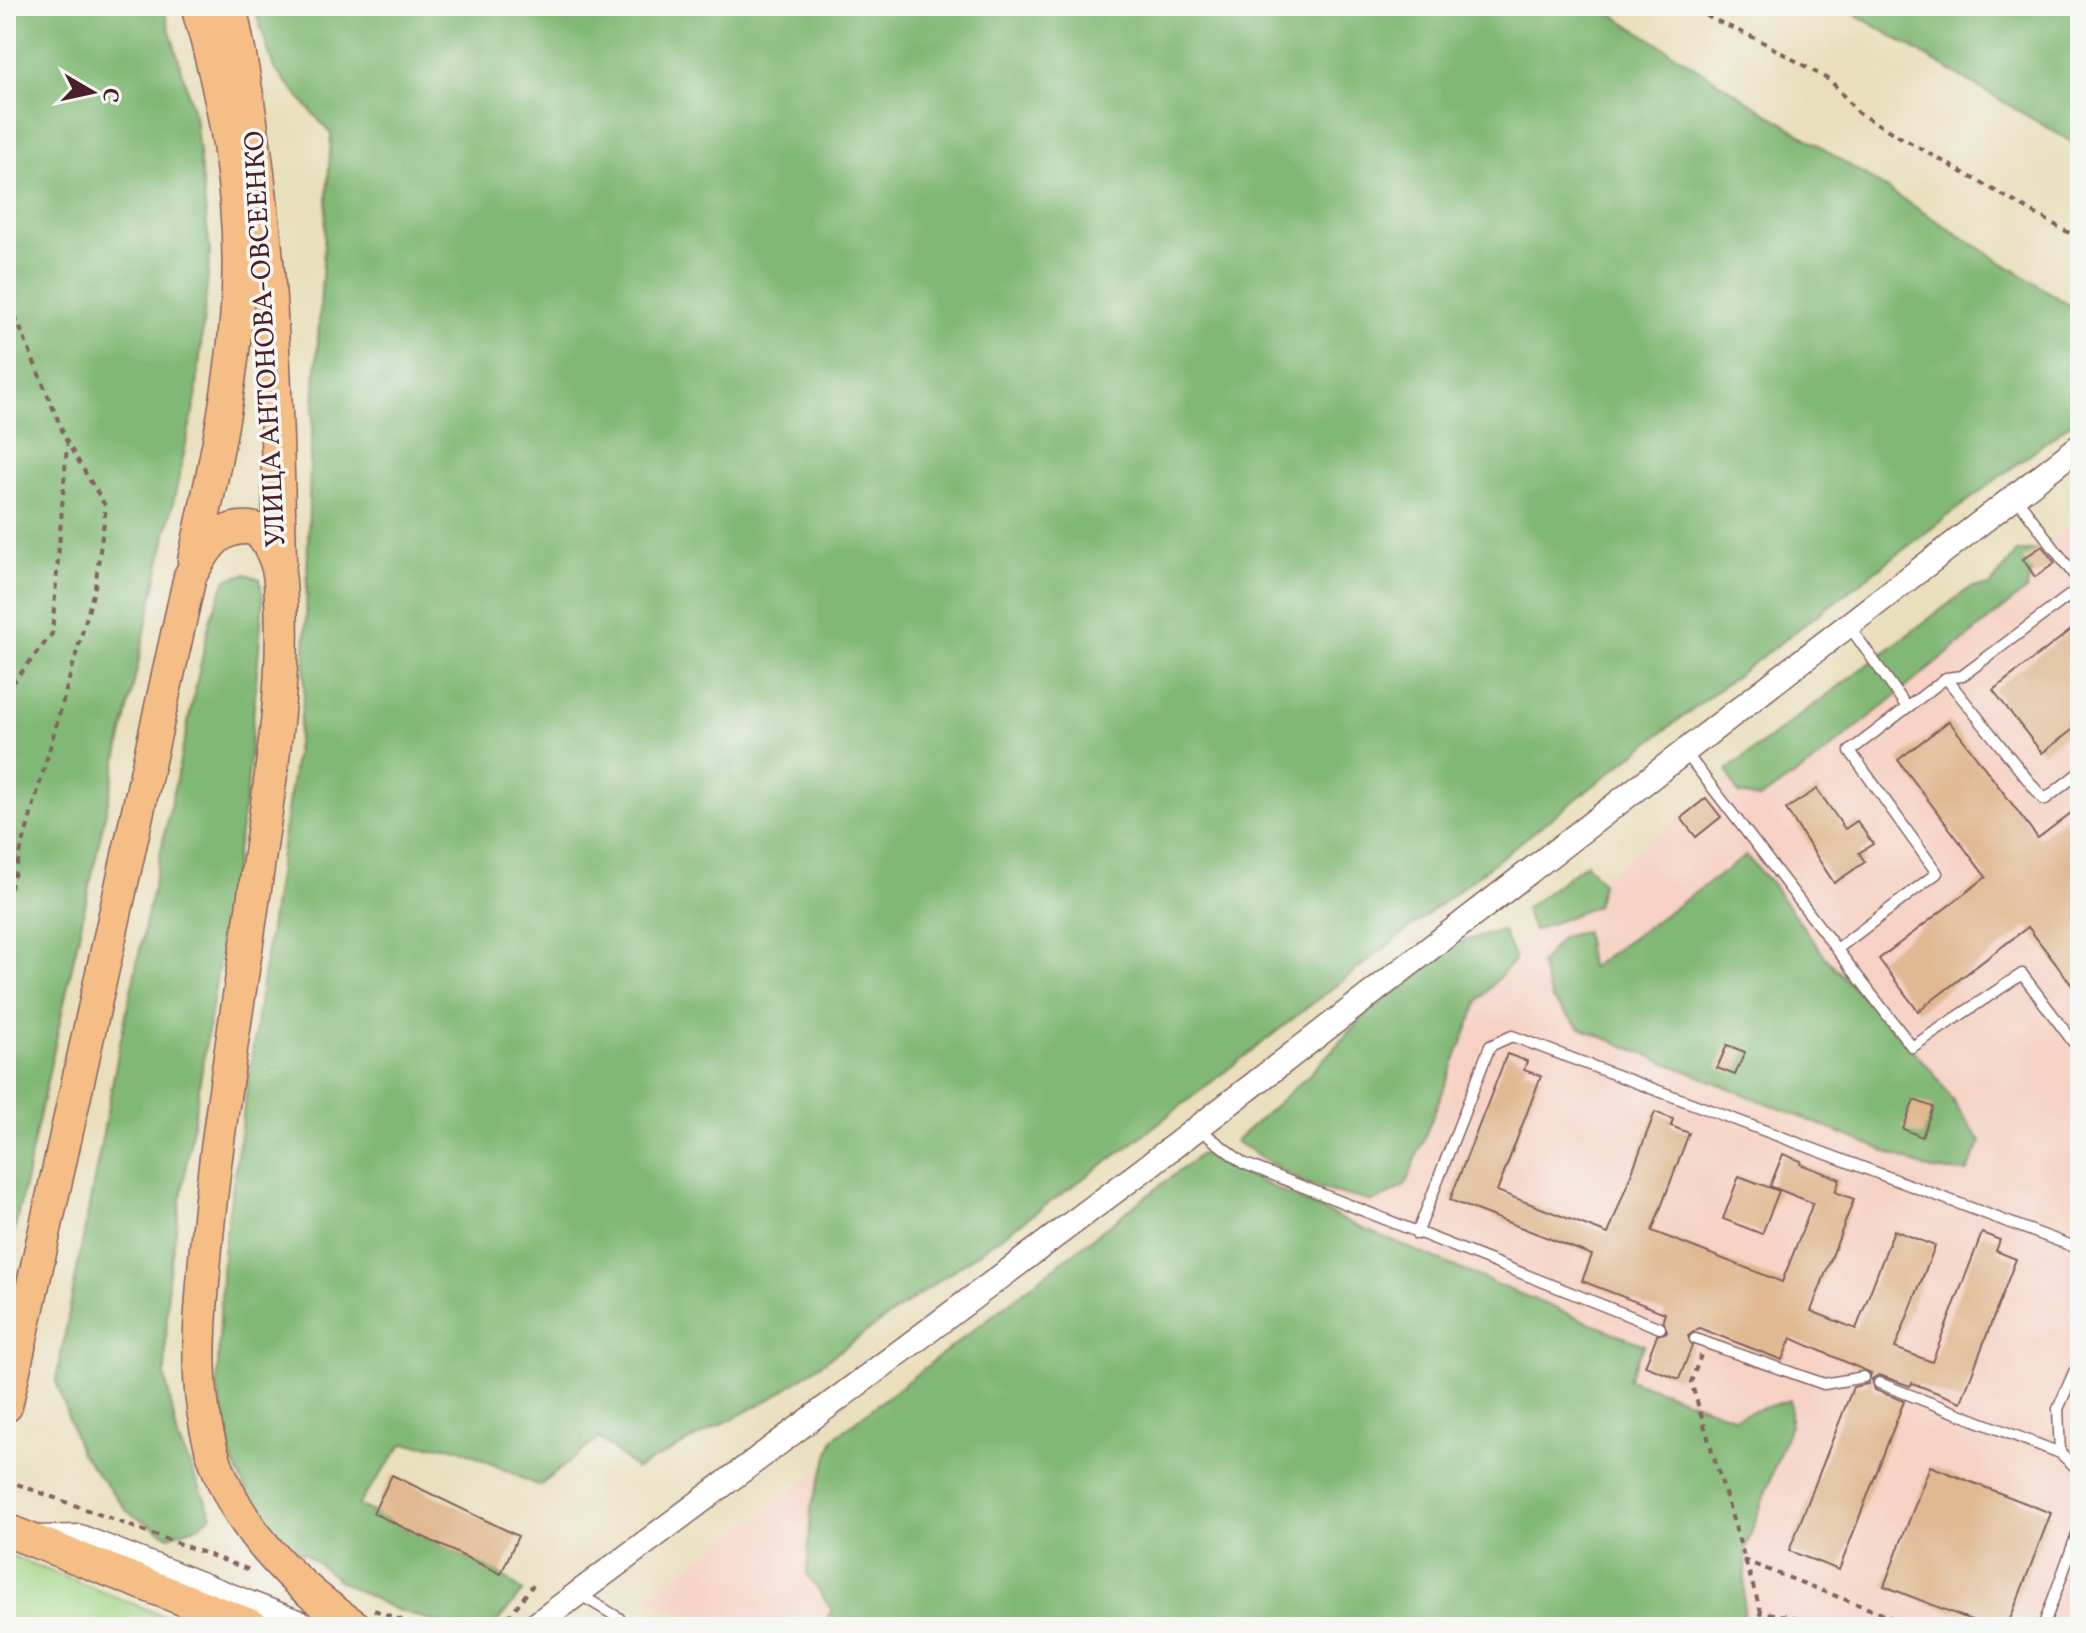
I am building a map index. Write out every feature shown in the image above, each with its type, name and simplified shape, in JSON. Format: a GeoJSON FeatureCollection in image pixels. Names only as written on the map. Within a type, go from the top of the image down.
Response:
{"type":"FeatureCollection","features":[{"type":"Feature","properties":{"kind":"main road","name":"УЛИЦА АНТОНОВА-ОВСЕЕНКО"},"geometry":{"type":"LineString","coordinates":[[9,1392],[190,576],[233,352],[238,288],[237,224],[224,121],[197,6]]}},
{"type":"Feature","properties":{"kind":"main road","name":"УЛИЦА АНТОНОВА-ОВСЕЕНКО"},"geometry":{"type":"LineString","coordinates":[[230,6],[253,115],[265,215],[281,677],[265,818],[208,1231],[200,1375],[211,1448],[228,1491],[251,1530],[283,1570],[356,1627]]}},
{"type":"Feature","properties":{"kind":"main road"},"geometry":{"type":"LineString","coordinates":[[190,576],[214,539],[232,528],[243,526],[262,534],[280,579]]}},
{"type":"Feature","properties":{"kind":"main road"},"geometry":{"type":"LineString","coordinates":[[17,1534],[254,1627]]}},
{"type":"Feature","properties":{"kind":"street"},"geometry":{"type":"LineString","coordinates":[[540,1624],[1198,1128],[2080,446]]}},
{"type":"Feature","properties":{"kind":"street"},"geometry":{"type":"LineString","coordinates":[[17,1534],[80,1537],[310,1627]]}},
{"type":"Feature","properties":{"kind":"lane"},"geometry":{"type":"LineString","coordinates":[[2015,496],[2080,583]]}},
{"type":"Feature","properties":{"kind":"lane"},"geometry":{"type":"LineString","coordinates":[[1837,949],[1937,873],[1850,751],[1946,678],[1962,676],[2074,592],[2080,593]]}},
{"type":"Feature","properties":{"kind":"lane"},"geometry":{"type":"LineString","coordinates":[[1849,626],[1907,707]]}},
{"type":"Feature","properties":{"kind":"lane"},"geometry":{"type":"LineString","coordinates":[[1946,678],[2044,800],[2080,772]]}},
{"type":"Feature","properties":{"kind":"lane"},"geometry":{"type":"LineString","coordinates":[[1685,752],[1912,1047],[2022,974],[2080,1051]]}},
{"type":"Feature","properties":{"kind":"lane"},"geometry":{"type":"LineString","coordinates":[[1417,1234],[1490,1046],[1512,1036],[2080,1248]]}},
{"type":"Feature","properties":{"kind":"lane"},"geometry":{"type":"LineString","coordinates":[[1198,1128],[1243,1163],[1660,1328]]}},
{"type":"Feature","properties":{"kind":"lane"},"geometry":{"type":"LineString","coordinates":[[1700,1341],[1824,1384],[1864,1377]]}},
{"type":"Feature","properties":{"kind":"lane"},"geometry":{"type":"LineString","coordinates":[[2060,1453],[2058,1409],[2074,1372],[2080,1369]]}},
{"type":"Feature","properties":{"kind":"lane"},"geometry":{"type":"LineString","coordinates":[[1879,1383],[2060,1453],[2080,1471]]}},
{"type":"Feature","properties":{"kind":"lane"},"geometry":{"type":"LineString","coordinates":[[2043,1627],[2080,1526]]}},
{"type":"Feature","properties":{"kind":"lane"},"geometry":{"type":"LineString","coordinates":[[579,1594],[619,1618],[618,1627]]}},
{"type":"Feature","properties":{"kind":"path"},"geometry":{"type":"LineString","coordinates":[[1684,6],[1759,40],[1831,81],[1858,113],[2080,239]]}},
{"type":"Feature","properties":{"kind":"path"},"geometry":{"type":"LineString","coordinates":[[6,294],[67,442],[106,507],[97,573],[65,703],[6,904]]}},
{"type":"Feature","properties":{"kind":"path"},"geometry":{"type":"LineString","coordinates":[[6,706],[8,689],[52,634],[67,442]]}},
{"type":"Feature","properties":{"kind":"path"},"geometry":{"type":"LineString","coordinates":[[1700,1341],[1691,1382],[1761,1612],[1755,1627]]}},
{"type":"Feature","properties":{"kind":"path"},"geometry":{"type":"LineString","coordinates":[[6,1480],[257,1573]]}},
{"type":"Feature","properties":{"kind":"path"},"geometry":{"type":"LineString","coordinates":[[1743,1560],[1916,1627]]}},
{"type":"Feature","properties":{"kind":"path"},"geometry":{"type":"LineString","coordinates":[[501,1627],[533,1585]]}},
{"type":"Feature","properties":{"kind":"path"},"geometry":{"type":"LineString","coordinates":[[1761,1612],[1795,1617]]}},
{"type":"Feature","properties":{"kind":"shaded area"},"geometry":{"type":"Polygon","coordinates":[[[2080,517],[2080,1627],[714,1627],[644,1599],[1243,1163],[1503,967],[1544,924],[1722,784],[2080,517]]]}},
{"type":"Feature","properties":{"kind":"green space"},"geometry":{"type":"Polygon","coordinates":[[[6,6],[163,6],[195,117],[210,253],[196,398],[6,1269],[6,6]]]}},
{"type":"Feature","properties":{"kind":"green space"},"geometry":{"type":"Polygon","coordinates":[[[254,6],[1599,6],[2080,312],[2080,416],[1669,727],[1125,1149],[776,1396],[636,1469],[599,1438],[539,1486],[458,1448],[403,1444],[358,1505],[498,1573],[523,1591],[493,1627],[451,1627],[394,1609],[341,1582],[306,1554],[281,1545],[255,1507],[233,1462],[217,1386],[223,1253],[304,695],[310,467],[331,134],[274,68],[254,6]]]}},
{"type":"Feature","properties":{"kind":"green space"},"geometry":{"type":"Polygon","coordinates":[[[1841,6],[2080,6],[2080,147],[1841,6]]]}},
{"type":"Feature","properties":{"kind":"green space"},"geometry":{"type":"Polygon","coordinates":[[[2038,550],[2026,590],[1808,767],[1759,799],[1738,794],[1727,770],[1970,588],[1990,586],[2017,552],[2038,550]]]}},
{"type":"Feature","properties":{"kind":"green space"},"geometry":{"type":"Polygon","coordinates":[[[246,574],[260,579],[263,600],[247,789],[168,1279],[165,1376],[178,1439],[212,1515],[198,1526],[169,1536],[128,1512],[80,1452],[56,1381],[120,1043],[210,620],[226,579],[246,574]]]}},
{"type":"Feature","properties":{"kind":"green space"},"geometry":{"type":"Polygon","coordinates":[[[1746,856],[1769,881],[1827,959],[1932,1071],[1981,1142],[1967,1172],[1932,1170],[1580,1028],[1552,1000],[1540,964],[1562,937],[1585,931],[1590,968],[1746,856]]]}},
{"type":"Feature","properties":{"kind":"green space"},"geometry":{"type":"Polygon","coordinates":[[[1586,863],[1602,883],[1596,906],[1533,931],[1525,909],[1586,863]]]}},
{"type":"Feature","properties":{"kind":"green space"},"geometry":{"type":"Polygon","coordinates":[[[1502,930],[1515,959],[1479,1000],[1405,1186],[1373,1202],[1309,1186],[1235,1141],[1308,1076],[1363,1017],[1455,944],[1502,930]]]}},
{"type":"Feature","properties":{"kind":"green space"},"geometry":{"type":"Polygon","coordinates":[[[1201,1154],[1361,1228],[1644,1345],[1628,1379],[1734,1417],[1790,1400],[1790,1424],[1746,1547],[1743,1622],[1749,1627],[822,1627],[832,1610],[807,1574],[811,1507],[834,1438],[1201,1154]]]}},
{"type":"Feature","properties":{"kind":"green space"},"geometry":{"type":"Polygon","coordinates":[[[6,1554],[191,1627],[6,1627],[6,1554]]]}},
{"type":"Feature","properties":{"kind":"building"},"geometry":{"type":"Polygon","coordinates":[[[2042,546],[2055,563],[2035,577],[2023,559],[2042,546]]]}},
{"type":"Feature","properties":{"kind":"building"},"geometry":{"type":"Polygon","coordinates":[[[2080,623],[2080,724],[2042,753],[1993,690],[2080,623]]]}},
{"type":"Feature","properties":{"kind":"building"},"geometry":{"type":"Polygon","coordinates":[[[1949,721],[2038,838],[2080,806],[2080,996],[2028,927],[1918,1011],[1879,959],[1986,877],[1898,760],[1949,721]]]}},
{"type":"Feature","properties":{"kind":"building"},"geometry":{"type":"Polygon","coordinates":[[[1817,789],[1845,829],[1857,821],[1873,844],[1859,853],[1865,862],[1834,883],[1786,809],[1817,789]]]}},
{"type":"Feature","properties":{"kind":"building"},"geometry":{"type":"Polygon","coordinates":[[[1706,798],[1721,817],[1696,837],[1681,818],[1706,798]]]}},
{"type":"Feature","properties":{"kind":"building"},"geometry":{"type":"Polygon","coordinates":[[[1727,1045],[1745,1052],[1735,1075],[1717,1068],[1727,1045]]]}},
{"type":"Feature","properties":{"kind":"building"},"geometry":{"type":"Polygon","coordinates":[[[1507,1054],[1527,1061],[1524,1070],[1541,1076],[1497,1191],[1608,1234],[1655,1112],[1673,1119],[1671,1126],[1689,1133],[1652,1231],[1782,1282],[1813,1203],[1770,1186],[1783,1154],[1801,1161],[1800,1164],[1840,1179],[1835,1192],[1854,1199],[1811,1311],[1856,1329],[1894,1230],[1935,1246],[1895,1348],[1932,1362],[1982,1233],[2000,1240],[1996,1251],[2016,1259],[1961,1402],[1912,1383],[1910,1386],[1879,1375],[1872,1379],[1875,1390],[1904,1401],[1839,1570],[1789,1551],[1853,1387],[1868,1384],[1871,1373],[1791,1338],[1782,1360],[1699,1328],[1688,1336],[1692,1346],[1679,1379],[1645,1366],[1657,1335],[1667,1332],[1663,1320],[1665,1313],[1582,1281],[1592,1255],[1450,1200],[1507,1054]]]}},
{"type":"Feature","properties":{"kind":"building"},"geometry":{"type":"Polygon","coordinates":[[[1914,1100],[1933,1107],[1922,1137],[1903,1129],[1914,1100]]]}},
{"type":"Feature","properties":{"kind":"building"},"geometry":{"type":"Polygon","coordinates":[[[1739,1176],[1779,1191],[1762,1234],[1723,1219],[1739,1176]]]}},
{"type":"Feature","properties":{"kind":"building"},"geometry":{"type":"Polygon","coordinates":[[[1930,1466],[2051,1513],[2007,1627],[1989,1627],[1884,1586],[1930,1466]]]}},
{"type":"Feature","properties":{"kind":"building"},"geometry":{"type":"Polygon","coordinates":[[[392,1475],[518,1536],[501,1574],[373,1513],[392,1475]]]}}]}
